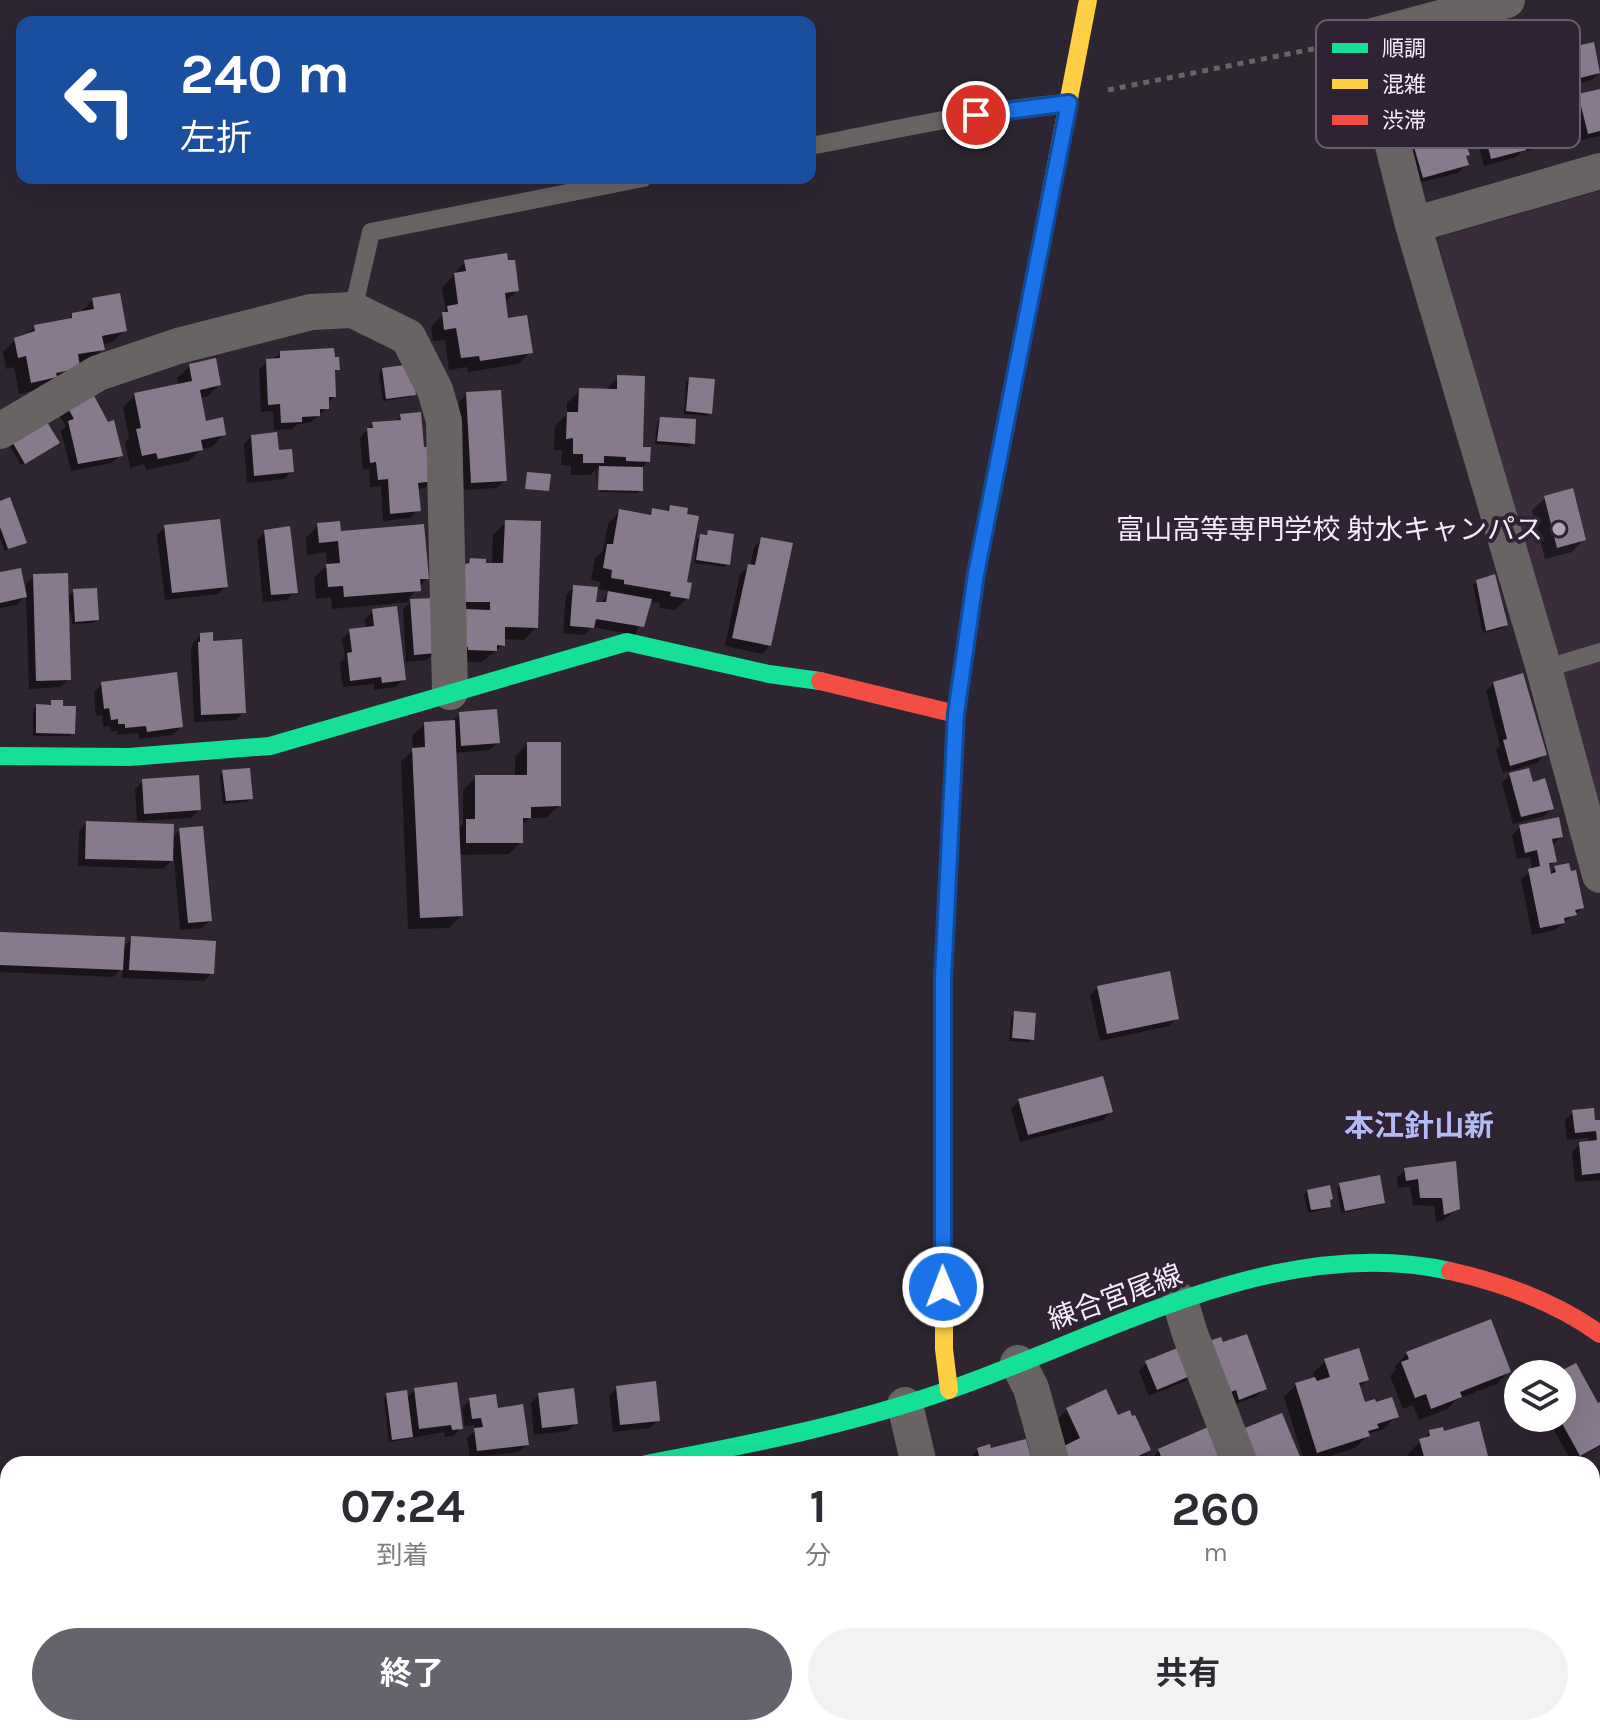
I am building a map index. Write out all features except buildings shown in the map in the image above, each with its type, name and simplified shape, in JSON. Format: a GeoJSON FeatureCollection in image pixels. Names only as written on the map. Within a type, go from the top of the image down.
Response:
{"type":"FeatureCollection","features":[{"type":"Feature","properties":{"kind":"street"},"geometry":{"type":"LineString","coordinates":[[949,1390],[944,1349],[943,993],[956,714],[976,574],[1088,0]]}},
{"type":"Feature","properties":{"kind":"street"},"geometry":{"type":"LineString","coordinates":[[1433,20],[1507,0]]}},
{"type":"Feature","properties":{"kind":"street"},"geometry":{"type":"LineString","coordinates":[[1394,148],[1413,225],[1544,669],[1600,875]]}},
{"type":"Feature","properties":{"kind":"street"},"geometry":{"type":"LineString","coordinates":[[1413,225],[1600,171]]}},
{"type":"Feature","properties":{"kind":"street"},"geometry":{"type":"LineString","coordinates":[[0,431],[98,373],[152,355],[311,312],[353,310],[408,337],[435,390],[444,421],[450,692]]}},
{"type":"Feature","properties":{"kind":"street"},"geometry":{"type":"LineString","coordinates":[[0,756],[129,757],[270,746],[627,642],[769,674],[831,683],[956,714]]}},
{"type":"Feature","properties":{"kind":"street","name":"練合宮尾線"},"geometry":{"type":"LineString","coordinates":[[687,1456],[905,1405],[1180,1301],[1252,1279],[1318,1266],[1390,1260],[1485,1279],[1573,1313],[1600,1334]]}},
{"type":"Feature","properties":{"kind":"street"},"geometry":{"type":"LineString","coordinates":[[1180,1301],[1237,1456]]}},
{"type":"Feature","properties":{"kind":"street"},"geometry":{"type":"LineString","coordinates":[[1018,1363],[1031,1388],[1050,1456]]}},
{"type":"Feature","properties":{"kind":"street"},"geometry":{"type":"LineString","coordinates":[[905,1405],[917,1456]]}},
{"type":"Feature","properties":{"kind":"lane"},"geometry":{"type":"LineString","coordinates":[[816,145],[1031,106],[1069,103]]}},
{"type":"Feature","properties":{"kind":"lane"},"geometry":{"type":"LineString","coordinates":[[353,310],[371,232],[613,184]]}},
{"type":"Feature","properties":{"kind":"lane"},"geometry":{"type":"LineString","coordinates":[[1544,669],[1600,652]]}},
{"type":"Feature","properties":{"kind":"path"},"geometry":{"type":"LineString","coordinates":[[1069,103],[1095,93],[1316,48]]}},
{"type":"Feature","properties":{"kind":"shaded area","name":"富山高等専門学校 射水キャンパス"},"geometry":{"type":"Polygon","coordinates":[[[1600,191],[1600,820],[1437,238],[1600,191]]]}},
{"type":"Feature","properties":{"kind":"traffic: fast"},"geometry":{"type":"LineString","coordinates":[[944,949],[956,714],[976,574],[1021,346]]}},
{"type":"Feature","properties":{"kind":"traffic: fast"},"geometry":{"type":"LineString","coordinates":[[0,756],[129,757],[270,746],[627,642],[769,674],[820,681]]}},
{"type":"Feature","properties":{"kind":"traffic: fast"},"geometry":{"type":"LineString","coordinates":[[687,1456],[797,1433],[909,1403],[1193,1296],[1257,1278],[1321,1266],[1386,1263],[1450,1271]]}},
{"type":"Feature","properties":{"kind":"traffic: slow"},"geometry":{"type":"LineString","coordinates":[[1021,346],[1088,0]]}},
{"type":"Feature","properties":{"kind":"traffic: slow"},"geometry":{"type":"LineString","coordinates":[[944,949],[944,1349],[949,1390]]}},
{"type":"Feature","properties":{"kind":"traffic: jam"},"geometry":{"type":"LineString","coordinates":[[820,681],[956,714]]}},
{"type":"Feature","properties":{"kind":"traffic: jam"},"geometry":{"type":"LineString","coordinates":[[1450,1271],[1528,1295],[1565,1312],[1600,1334]]}},
{"type":"Feature","properties":{"kind":"place","name":"富山高等専門学校 射水キャンパス"},"geometry":{"type":"Point","coordinates":[1559,529]}},
{"type":"Feature","properties":{"kind":"district","name":"本江針山新"},"geometry":{"type":"Point","coordinates":[1419,1126]}},
{"type":"Feature","properties":{"kind":"route"},"geometry":{"type":"LineString","coordinates":[[943,1287],[943,978],[956,714],[976,574],[1069,103],[976,115]]}}]}
